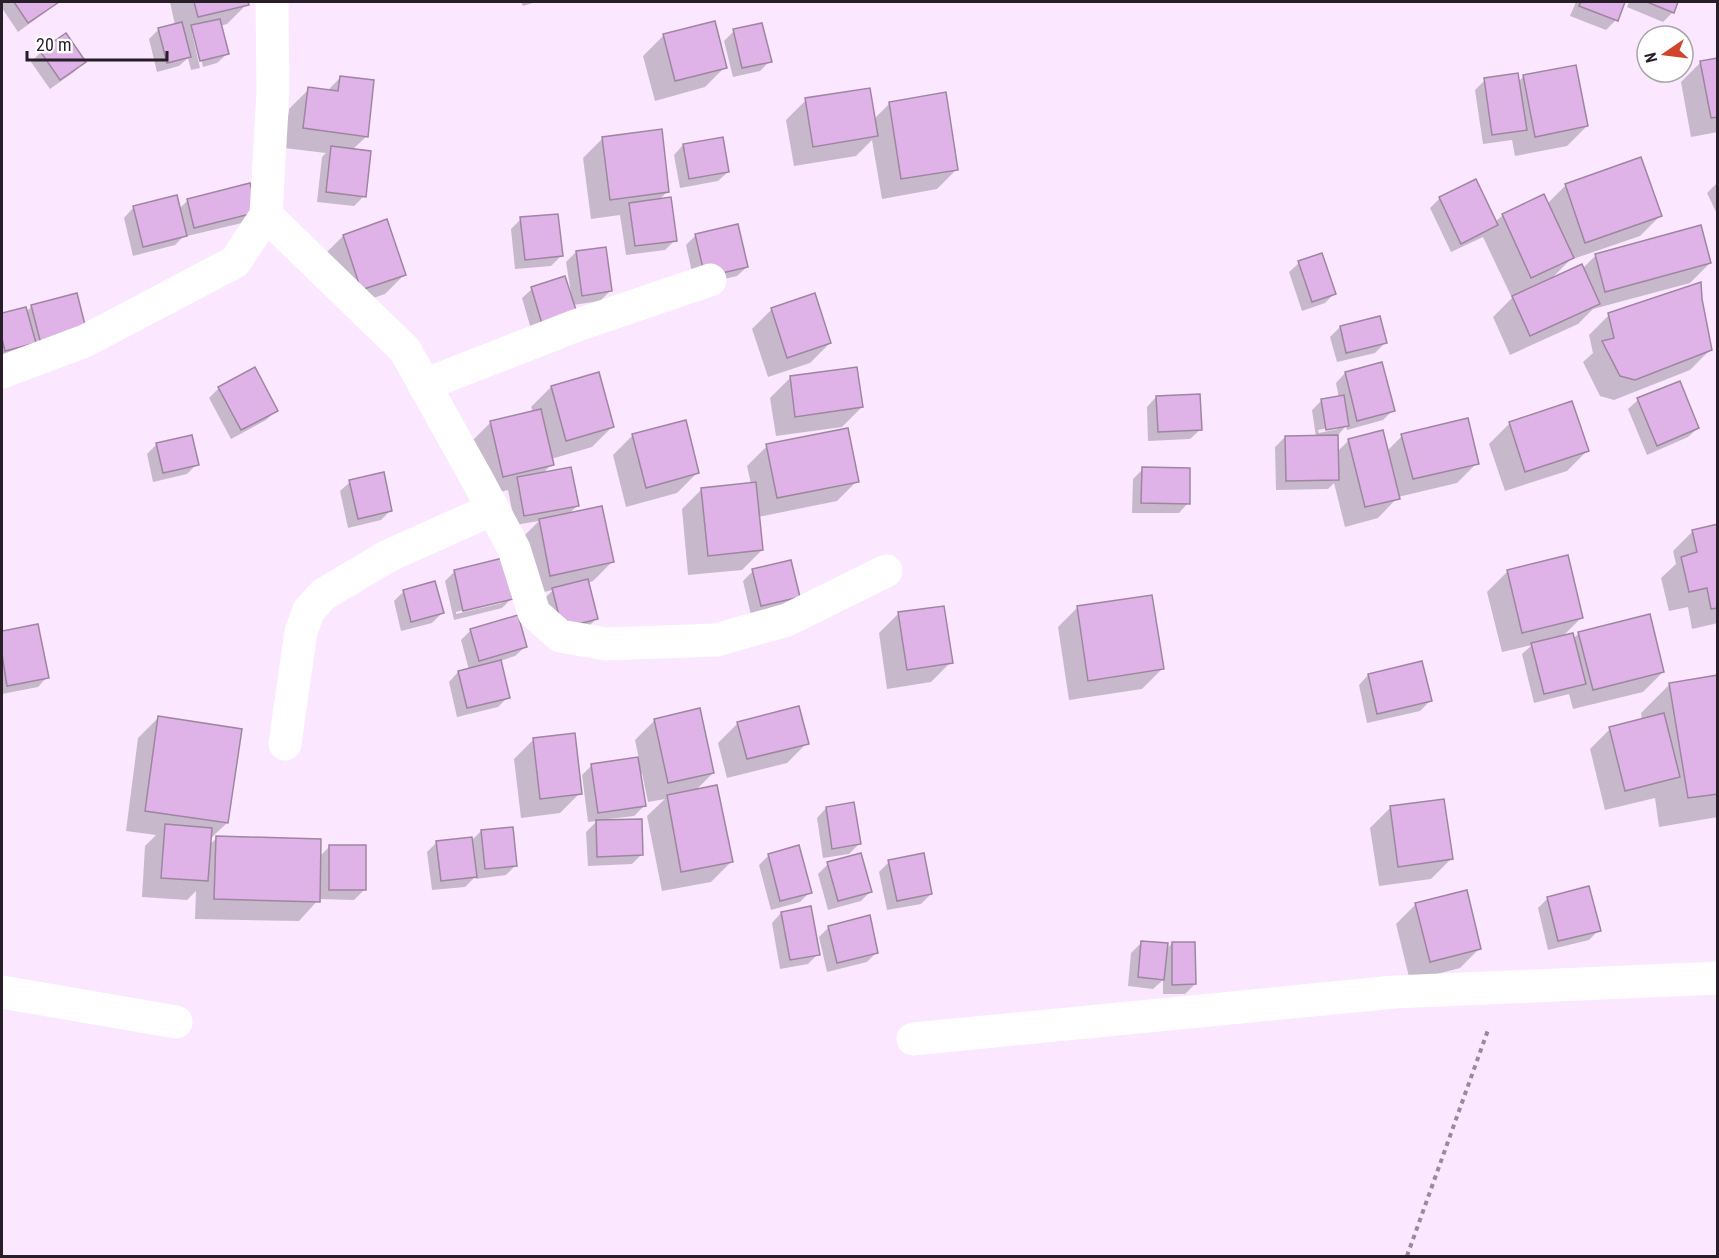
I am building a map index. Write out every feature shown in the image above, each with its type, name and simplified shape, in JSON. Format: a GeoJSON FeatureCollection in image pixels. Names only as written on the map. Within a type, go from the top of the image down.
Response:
{"type":"FeatureCollection","features":[{"type":"Feature","properties":{"kind":"street"},"geometry":{"type":"LineString","coordinates":[[2,372],[85,341],[235,262],[266,215],[273,90],[272,2]]}},
{"type":"Feature","properties":{"kind":"street"},"geometry":{"type":"LineString","coordinates":[[266,215],[405,350],[514,549],[534,613],[560,636],[606,644],[716,640],[787,620],[886,571]]}},
{"type":"Feature","properties":{"kind":"street"},"geometry":{"type":"LineString","coordinates":[[424,385],[575,326],[710,280]]}},
{"type":"Feature","properties":{"kind":"street"},"geometry":{"type":"LineString","coordinates":[[285,744],[301,632],[309,610],[324,594],[388,555],[493,509]]}},
{"type":"Feature","properties":{"kind":"street"},"geometry":{"type":"LineString","coordinates":[[913,1039],[1395,992],[1718,978]]}},
{"type":"Feature","properties":{"kind":"street"},"geometry":{"type":"LineString","coordinates":[[2,992],[176,1022]]}},
{"type":"Feature","properties":{"kind":"path"},"geometry":{"type":"LineString","coordinates":[[1407,1257],[1504,987]]}},
{"type":"Feature","properties":{"kind":"building"},"geometry":{"type":"Polygon","coordinates":[[[14,2],[59,2],[28,23],[14,2]]]}},
{"type":"Feature","properties":{"kind":"building"},"geometry":{"type":"Polygon","coordinates":[[[194,2],[248,2],[249,5],[198,17],[194,2]]]}},
{"type":"Feature","properties":{"kind":"building"},"geometry":{"type":"Polygon","coordinates":[[[1581,2],[1625,2],[1618,21],[1579,6],[1581,2]]]}},
{"type":"Feature","properties":{"kind":"building"},"geometry":{"type":"Polygon","coordinates":[[[1647,2],[1678,2],[1674,13],[1647,2]]]}},
{"type":"Feature","properties":{"kind":"building"},"geometry":{"type":"Polygon","coordinates":[[[220,19],[229,54],[200,61],[191,25],[220,19]]]}},
{"type":"Feature","properties":{"kind":"building"},"geometry":{"type":"Polygon","coordinates":[[[715,21],[727,68],[675,81],[663,34],[715,21]]]}},
{"type":"Feature","properties":{"kind":"building"},"geometry":{"type":"Polygon","coordinates":[[[182,22],[191,57],[167,63],[158,28],[182,22]]]}},
{"type":"Feature","properties":{"kind":"building"},"geometry":{"type":"Polygon","coordinates":[[[762,23],[772,62],[742,68],[733,29],[762,23]]]}},
{"type":"Feature","properties":{"kind":"building"},"geometry":{"type":"Polygon","coordinates":[[[66,33],[86,62],[60,80],[40,51],[66,33]]]}},
{"type":"Feature","properties":{"kind":"building"},"geometry":{"type":"Polygon","coordinates":[[[1718,58],[1718,117],[1711,118],[1700,61],[1718,58]]]}},
{"type":"Feature","properties":{"kind":"building"},"geometry":{"type":"Polygon","coordinates":[[[1576,65],[1588,126],[1535,137],[1523,75],[1576,65]]]}},
{"type":"Feature","properties":{"kind":"building"},"geometry":{"type":"Polygon","coordinates":[[[1518,73],[1527,130],[1492,135],[1484,78],[1518,73]]]}},
{"type":"Feature","properties":{"kind":"building"},"geometry":{"type":"Polygon","coordinates":[[[340,76],[374,80],[368,137],[303,128],[308,87],[338,91],[340,76]]]}},
{"type":"Feature","properties":{"kind":"building"},"geometry":{"type":"Polygon","coordinates":[[[870,88],[878,136],[813,147],[805,98],[870,88]]]}},
{"type":"Feature","properties":{"kind":"building"},"geometry":{"type":"Polygon","coordinates":[[[946,92],[958,170],[901,179],[889,102],[946,92]]]}},
{"type":"Feature","properties":{"kind":"building"},"geometry":{"type":"Polygon","coordinates":[[[662,129],[669,192],[610,200],[602,137],[662,129]]]}},
{"type":"Feature","properties":{"kind":"building"},"geometry":{"type":"Polygon","coordinates":[[[723,137],[729,172],[689,179],[683,144],[723,137]]]}},
{"type":"Feature","properties":{"kind":"building"},"geometry":{"type":"Polygon","coordinates":[[[331,146],[371,151],[366,197],[326,192],[331,146]]]}},
{"type":"Feature","properties":{"kind":"building"},"geometry":{"type":"Polygon","coordinates":[[[1641,157],[1662,216],[1585,243],[1565,184],[1641,157]]]}},
{"type":"Feature","properties":{"kind":"building"},"geometry":{"type":"Polygon","coordinates":[[[1476,179],[1498,225],[1461,244],[1439,197],[1476,179]]]}},
{"type":"Feature","properties":{"kind":"building"},"geometry":{"type":"Polygon","coordinates":[[[250,183],[258,212],[194,228],[187,199],[250,183]]]}},
{"type":"Feature","properties":{"kind":"building"},"geometry":{"type":"Polygon","coordinates":[[[1544,194],[1574,258],[1531,278],[1502,214],[1544,194]]]}},
{"type":"Feature","properties":{"kind":"building"},"geometry":{"type":"Polygon","coordinates":[[[177,195],[187,236],[143,247],[133,206],[177,195]]]}},
{"type":"Feature","properties":{"kind":"building"},"geometry":{"type":"Polygon","coordinates":[[[671,197],[677,241],[635,246],[629,203],[671,197]]]}},
{"type":"Feature","properties":{"kind":"building"},"geometry":{"type":"Polygon","coordinates":[[[558,214],[563,256],[525,260],[520,217],[558,214]]]}},
{"type":"Feature","properties":{"kind":"building"},"geometry":{"type":"Polygon","coordinates":[[[387,219],[406,275],[361,290],[343,235],[387,219]]]}},
{"type":"Feature","properties":{"kind":"building"},"geometry":{"type":"Polygon","coordinates":[[[738,224],[748,267],[705,277],[695,234],[738,224]]]}},
{"type":"Feature","properties":{"kind":"building"},"geometry":{"type":"Polygon","coordinates":[[[1701,225],[1711,263],[1605,292],[1595,254],[1701,225]]]}},
{"type":"Feature","properties":{"kind":"building"},"geometry":{"type":"Polygon","coordinates":[[[606,247],[612,291],[582,296],[576,251],[606,247]]]}},
{"type":"Feature","properties":{"kind":"building"},"geometry":{"type":"Polygon","coordinates":[[[1322,253],[1336,294],[1312,302],[1298,261],[1322,253]]]}},
{"type":"Feature","properties":{"kind":"building"},"geometry":{"type":"Polygon","coordinates":[[[1582,264],[1600,304],[1530,336],[1512,296],[1582,264]]]}},
{"type":"Feature","properties":{"kind":"building"},"geometry":{"type":"Polygon","coordinates":[[[565,276],[578,316],[543,327],[531,287],[565,276]]]}},
{"type":"Feature","properties":{"kind":"building"},"geometry":{"type":"Polygon","coordinates":[[[1701,282],[1712,350],[1635,380],[1620,376],[1602,341],[1614,338],[1608,313],[1701,282]]]}},
{"type":"Feature","properties":{"kind":"building"},"geometry":{"type":"Polygon","coordinates":[[[77,293],[87,333],[41,344],[31,305],[77,293]]]}},
{"type":"Feature","properties":{"kind":"building"},"geometry":{"type":"Polygon","coordinates":[[[815,293],[831,343],[787,358],[771,308],[815,293]]]}},
{"type":"Feature","properties":{"kind":"building"},"geometry":{"type":"Polygon","coordinates":[[[26,307],[36,343],[5,351],[2,339],[2,313],[26,307]]]}},
{"type":"Feature","properties":{"kind":"building"},"geometry":{"type":"Polygon","coordinates":[[[1380,316],[1387,343],[1346,353],[1340,326],[1380,316]]]}},
{"type":"Feature","properties":{"kind":"building"},"geometry":{"type":"Polygon","coordinates":[[[1382,362],[1395,411],[1357,421],[1345,372],[1382,362]]]}},
{"type":"Feature","properties":{"kind":"building"},"geometry":{"type":"Polygon","coordinates":[[[255,367],[278,411],[241,430],[218,387],[255,367]]]}},
{"type":"Feature","properties":{"kind":"building"},"geometry":{"type":"Polygon","coordinates":[[[857,367],[863,407],[795,417],[790,376],[857,367]]]}},
{"type":"Feature","properties":{"kind":"building"},"geometry":{"type":"Polygon","coordinates":[[[599,372],[614,427],[566,441],[551,386],[599,372]]]}},
{"type":"Feature","properties":{"kind":"building"},"geometry":{"type":"Polygon","coordinates":[[[1680,381],[1699,428],[1657,446],[1637,398],[1680,381]]]}},
{"type":"Feature","properties":{"kind":"building"},"geometry":{"type":"Polygon","coordinates":[[[1200,394],[1202,430],[1158,432],[1156,396],[1200,394]]]}},
{"type":"Feature","properties":{"kind":"building"},"geometry":{"type":"Polygon","coordinates":[[[1344,395],[1349,426],[1326,430],[1321,399],[1344,395]]]}},
{"type":"Feature","properties":{"kind":"building"},"geometry":{"type":"Polygon","coordinates":[[[1572,401],[1589,451],[1525,472],[1509,422],[1572,401]]]}},
{"type":"Feature","properties":{"kind":"building"},"geometry":{"type":"Polygon","coordinates":[[[541,409],[554,465],[503,477],[490,421],[541,409]]]}},
{"type":"Feature","properties":{"kind":"building"},"geometry":{"type":"Polygon","coordinates":[[[1468,418],[1479,464],[1413,479],[1401,434],[1468,418]]]}},
{"type":"Feature","properties":{"kind":"building"},"geometry":{"type":"Polygon","coordinates":[[[686,420],[699,473],[646,488],[632,434],[686,420]]]}},
{"type":"Feature","properties":{"kind":"building"},"geometry":{"type":"Polygon","coordinates":[[[848,428],[859,482],[777,498],[766,444],[848,428]]]}},
{"type":"Feature","properties":{"kind":"building"},"geometry":{"type":"Polygon","coordinates":[[[1383,430],[1400,499],[1365,507],[1348,439],[1383,430]]]}},
{"type":"Feature","properties":{"kind":"building"},"geometry":{"type":"Polygon","coordinates":[[[192,435],[199,465],[163,473],[156,443],[192,435]]]}},
{"type":"Feature","properties":{"kind":"building"},"geometry":{"type":"Polygon","coordinates":[[[1338,435],[1339,480],[1286,481],[1285,436],[1338,435]]]}},
{"type":"Feature","properties":{"kind":"building"},"geometry":{"type":"Polygon","coordinates":[[[571,467],[579,506],[524,516],[517,477],[571,467]]]}},
{"type":"Feature","properties":{"kind":"building"},"geometry":{"type":"Polygon","coordinates":[[[1142,467],[1190,468],[1190,504],[1141,503],[1142,467]]]}},
{"type":"Feature","properties":{"kind":"building"},"geometry":{"type":"Polygon","coordinates":[[[384,472],[392,511],[358,519],[349,480],[384,472]]]}},
{"type":"Feature","properties":{"kind":"building"},"geometry":{"type":"Polygon","coordinates":[[[756,482],[763,550],[708,556],[701,488],[756,482]]]}},
{"type":"Feature","properties":{"kind":"building"},"geometry":{"type":"Polygon","coordinates":[[[602,506],[614,562],[550,576],[539,519],[602,506]]]}},
{"type":"Feature","properties":{"kind":"building"},"geometry":{"type":"Polygon","coordinates":[[[1718,524],[1718,608],[1711,609],[1707,588],[1689,592],[1681,557],[1697,552],[1692,530],[1718,524]]]}},
{"type":"Feature","properties":{"kind":"building"},"geometry":{"type":"Polygon","coordinates":[[[1568,555],[1583,618],[1522,633],[1507,570],[1568,555]]]}},
{"type":"Feature","properties":{"kind":"building"},"geometry":{"type":"Polygon","coordinates":[[[503,558],[513,599],[463,611],[454,570],[503,558]]]}},
{"type":"Feature","properties":{"kind":"building"},"geometry":{"type":"Polygon","coordinates":[[[791,560],[800,597],[761,606],[752,569],[791,560]]]}},
{"type":"Feature","properties":{"kind":"building"},"geometry":{"type":"Polygon","coordinates":[[[588,579],[598,619],[562,628],[552,588],[588,579]]]}},
{"type":"Feature","properties":{"kind":"building"},"geometry":{"type":"Polygon","coordinates":[[[435,581],[444,613],[411,622],[403,590],[435,581]]]}},
{"type":"Feature","properties":{"kind":"building"},"geometry":{"type":"Polygon","coordinates":[[[1152,595],[1164,669],[1088,681],[1077,606],[1152,595]]]}},
{"type":"Feature","properties":{"kind":"building"},"geometry":{"type":"Polygon","coordinates":[[[944,606],[953,663],[907,670],[898,612],[944,606]]]}},
{"type":"Feature","properties":{"kind":"building"},"geometry":{"type":"Polygon","coordinates":[[[1650,614],[1664,672],[1593,690],[1578,632],[1650,614]]]}},
{"type":"Feature","properties":{"kind":"building"},"geometry":{"type":"Polygon","coordinates":[[[518,615],[527,647],[479,661],[470,629],[518,615]]]}},
{"type":"Feature","properties":{"kind":"building"},"geometry":{"type":"Polygon","coordinates":[[[38,624],[49,678],[7,686],[2,654],[2,631],[38,624]]]}},
{"type":"Feature","properties":{"kind":"building"},"geometry":{"type":"Polygon","coordinates":[[[1573,633],[1586,684],[1544,694],[1531,643],[1573,633]]]}},
{"type":"Feature","properties":{"kind":"building"},"geometry":{"type":"Polygon","coordinates":[[[501,660],[510,698],[467,708],[458,671],[501,660]]]}},
{"type":"Feature","properties":{"kind":"building"},"geometry":{"type":"Polygon","coordinates":[[[1422,661],[1432,701],[1377,714],[1368,674],[1422,661]]]}},
{"type":"Feature","properties":{"kind":"building"},"geometry":{"type":"Polygon","coordinates":[[[1718,675],[1718,794],[1688,798],[1669,683],[1718,675]]]}},
{"type":"Feature","properties":{"kind":"building"},"geometry":{"type":"Polygon","coordinates":[[[799,706],[809,744],[747,759],[737,722],[799,706]]]}},
{"type":"Feature","properties":{"kind":"building"},"geometry":{"type":"Polygon","coordinates":[[[700,708],[714,773],[668,783],[654,719],[700,708]]]}},
{"type":"Feature","properties":{"kind":"building"},"geometry":{"type":"Polygon","coordinates":[[[1664,713],[1680,777],[1625,791],[1609,727],[1664,713]]]}},
{"type":"Feature","properties":{"kind":"building"},"geometry":{"type":"Polygon","coordinates":[[[158,716],[242,729],[228,823],[145,811],[158,716]]]}},
{"type":"Feature","properties":{"kind":"building"},"geometry":{"type":"Polygon","coordinates":[[[575,733],[582,794],[540,799],[533,738],[575,733]]]}},
{"type":"Feature","properties":{"kind":"building"},"geometry":{"type":"Polygon","coordinates":[[[638,757],[646,806],[598,813],[591,764],[638,757]]]}},
{"type":"Feature","properties":{"kind":"building"},"geometry":{"type":"Polygon","coordinates":[[[717,785],[733,862],[681,872],[667,795],[717,785]]]}},
{"type":"Feature","properties":{"kind":"building"},"geometry":{"type":"Polygon","coordinates":[[[1444,799],[1453,859],[1398,867],[1390,806],[1444,799]]]}},
{"type":"Feature","properties":{"kind":"building"},"geometry":{"type":"Polygon","coordinates":[[[854,802],[861,844],[832,849],[826,807],[854,802]]]}},
{"type":"Feature","properties":{"kind":"building"},"geometry":{"type":"Polygon","coordinates":[[[642,819],[643,855],[597,857],[596,820],[642,819]]]}},
{"type":"Feature","properties":{"kind":"building"},"geometry":{"type":"Polygon","coordinates":[[[165,824],[212,828],[208,881],[161,878],[165,824]]]}},
{"type":"Feature","properties":{"kind":"building"},"geometry":{"type":"Polygon","coordinates":[[[513,827],[517,866],[485,869],[481,830],[513,827]]]}},
{"type":"Feature","properties":{"kind":"building"},"geometry":{"type":"Polygon","coordinates":[[[216,836],[321,839],[320,902],[214,899],[216,836]]]}},
{"type":"Feature","properties":{"kind":"building"},"geometry":{"type":"Polygon","coordinates":[[[472,837],[477,877],[441,881],[436,841],[472,837]]]}},
{"type":"Feature","properties":{"kind":"building"},"geometry":{"type":"Polygon","coordinates":[[[329,845],[366,845],[366,890],[329,890],[329,845]]]}},
{"type":"Feature","properties":{"kind":"building"},"geometry":{"type":"Polygon","coordinates":[[[799,845],[812,893],[780,901],[768,854],[799,845]]]}},
{"type":"Feature","properties":{"kind":"building"},"geometry":{"type":"Polygon","coordinates":[[[861,853],[872,892],[838,901],[827,862],[861,853]]]}},
{"type":"Feature","properties":{"kind":"building"},"geometry":{"type":"Polygon","coordinates":[[[924,853],[932,894],[897,901],[888,860],[924,853]]]}},
{"type":"Feature","properties":{"kind":"building"},"geometry":{"type":"Polygon","coordinates":[[[1589,886],[1601,931],[1558,941],[1547,897],[1589,886]]]}},
{"type":"Feature","properties":{"kind":"building"},"geometry":{"type":"Polygon","coordinates":[[[1467,890],[1481,949],[1430,962],[1415,903],[1467,890]]]}},
{"type":"Feature","properties":{"kind":"building"},"geometry":{"type":"Polygon","coordinates":[[[811,906],[820,955],[790,960],[781,912],[811,906]]]}},
{"type":"Feature","properties":{"kind":"building"},"geometry":{"type":"Polygon","coordinates":[[[870,915],[878,953],[837,963],[828,926],[870,915]]]}},
{"type":"Feature","properties":{"kind":"building"},"geometry":{"type":"Polygon","coordinates":[[[1141,941],[1168,943],[1164,980],[1138,977],[1141,941]]]}},
{"type":"Feature","properties":{"kind":"building"},"geometry":{"type":"Polygon","coordinates":[[[1172,942],[1195,942],[1196,984],[1172,985],[1172,942]]]}}]}
